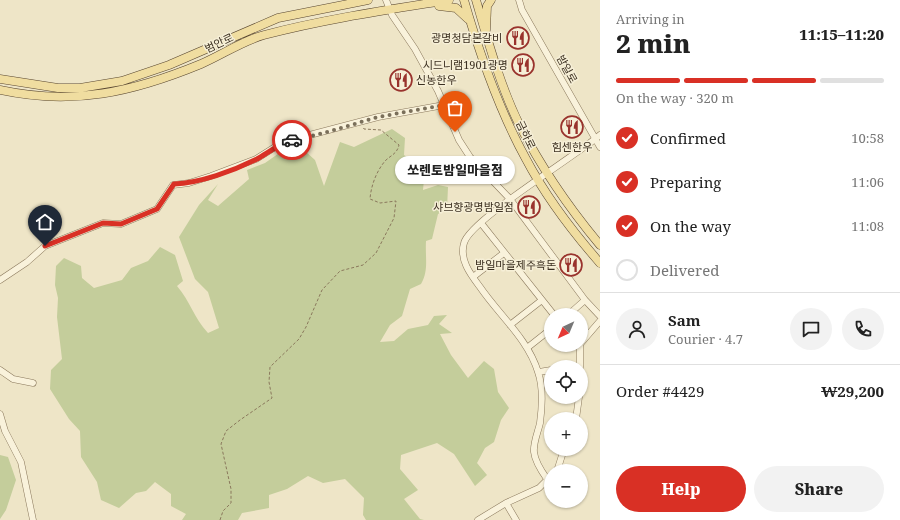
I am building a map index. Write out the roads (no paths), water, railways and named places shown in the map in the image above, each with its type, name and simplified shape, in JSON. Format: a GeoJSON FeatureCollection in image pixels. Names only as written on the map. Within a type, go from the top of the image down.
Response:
{"type":"FeatureCollection","features":[{"type":"Feature","properties":{"kind":"main road","name":"범안로"},"geometry":{"type":"LineString","coordinates":[[0,79],[58,88],[80,88],[122,81],[169,65],[278,18],[368,0]]}},
{"type":"Feature","properties":{"kind":"main road","name":"범안로"},"geometry":{"type":"LineString","coordinates":[[0,90],[36,96],[58,97],[106,94],[125,91],[172,76],[263,36],[389,8],[449,0]]}},
{"type":"Feature","properties":{"kind":"main road","name":"금하로"},"geometry":{"type":"LineString","coordinates":[[464,0],[471,24],[508,123],[538,180],[577,236],[600,263]]}},
{"type":"Feature","properties":{"kind":"main road","name":"금하로"},"geometry":{"type":"LineString","coordinates":[[476,0],[486,35],[512,108],[547,174],[583,225],[600,245]]}},
{"type":"Feature","properties":{"kind":"main road"},"geometry":{"type":"LineString","coordinates":[[486,35],[488,6],[492,0]]}},
{"type":"Feature","properties":{"kind":"main road"},"geometry":{"type":"LineString","coordinates":[[422,4],[456,8],[462,12],[471,24]]}},
{"type":"Feature","properties":{"kind":"street"},"geometry":{"type":"LineString","coordinates":[[386,0],[389,8],[415,48],[438,92],[459,140],[470,157],[510,200],[585,300],[600,316]]}},
{"type":"Feature","properties":{"kind":"street","name":"밤일로"},"geometry":{"type":"LineString","coordinates":[[519,0],[522,10],[597,137],[600,147]]}},
{"type":"Feature","properties":{"kind":"street"},"geometry":{"type":"LineString","coordinates":[[0,280],[27,262],[45,246],[103,223],[121,224],[157,209],[174,184],[189,183],[218,174],[256,159],[283,142],[378,117],[444,105]]}},
{"type":"Feature","properties":{"kind":"street"},"geometry":{"type":"LineString","coordinates":[[544,473],[540,469],[534,453],[540,422],[541,387],[538,372],[527,348],[473,277],[464,258],[464,242],[469,233],[510,200],[597,137]]}},
{"type":"Feature","properties":{"kind":"street"},"geometry":{"type":"LineString","coordinates":[[481,223],[548,308]]}},
{"type":"Feature","properties":{"kind":"street"},"geometry":{"type":"LineString","coordinates":[[473,277],[504,253]]}},
{"type":"Feature","properties":{"kind":"street"},"geometry":{"type":"LineString","coordinates":[[510,325],[542,300]]}},
{"type":"Feature","properties":{"kind":"street"},"geometry":{"type":"LineString","coordinates":[[576,308],[585,300]]}},
{"type":"Feature","properties":{"kind":"street"},"geometry":{"type":"LineString","coordinates":[[588,335],[600,321]]}},
{"type":"Feature","properties":{"kind":"street"},"geometry":{"type":"LineString","coordinates":[[527,348],[544,335]]}},
{"type":"Feature","properties":{"kind":"street"},"geometry":{"type":"LineString","coordinates":[[0,370],[12,379],[34,383]]}},
{"type":"Feature","properties":{"kind":"street"},"geometry":{"type":"LineString","coordinates":[[538,372],[544,371]]}},
{"type":"Feature","properties":{"kind":"street"},"geometry":{"type":"LineString","coordinates":[[0,414],[5,431],[21,462],[33,520]]}},
{"type":"Feature","properties":{"kind":"street"},"geometry":{"type":"LineString","coordinates":[[478,520],[506,503],[539,488],[544,483]]}},
{"type":"Feature","properties":{"kind":"street"},"geometry":{"type":"LineString","coordinates":[[506,503],[516,520]]}},
{"type":"Feature","properties":{"kind":"place","name":"광명청담본갈비"},"geometry":{"type":"Point","coordinates":[518,38]}},
{"type":"Feature","properties":{"kind":"place","name":"시드니램1901광명"},"geometry":{"type":"Point","coordinates":[523,65]}},
{"type":"Feature","properties":{"kind":"place","name":"신농한우"},"geometry":{"type":"Point","coordinates":[401,80]}},
{"type":"Feature","properties":{"kind":"place","name":"힘센한우"},"geometry":{"type":"Point","coordinates":[572,127]}},
{"type":"Feature","properties":{"kind":"place","name":"쏘렌토밤일마을점"},"geometry":{"type":"Point","coordinates":[455,132]}},
{"type":"Feature","properties":{"kind":"place","name":"샤브향광명밤일점"},"geometry":{"type":"Point","coordinates":[529,207]}},
{"type":"Feature","properties":{"kind":"place","name":"밤일마을제주흑돈"},"geometry":{"type":"Point","coordinates":[571,265]}}]}
